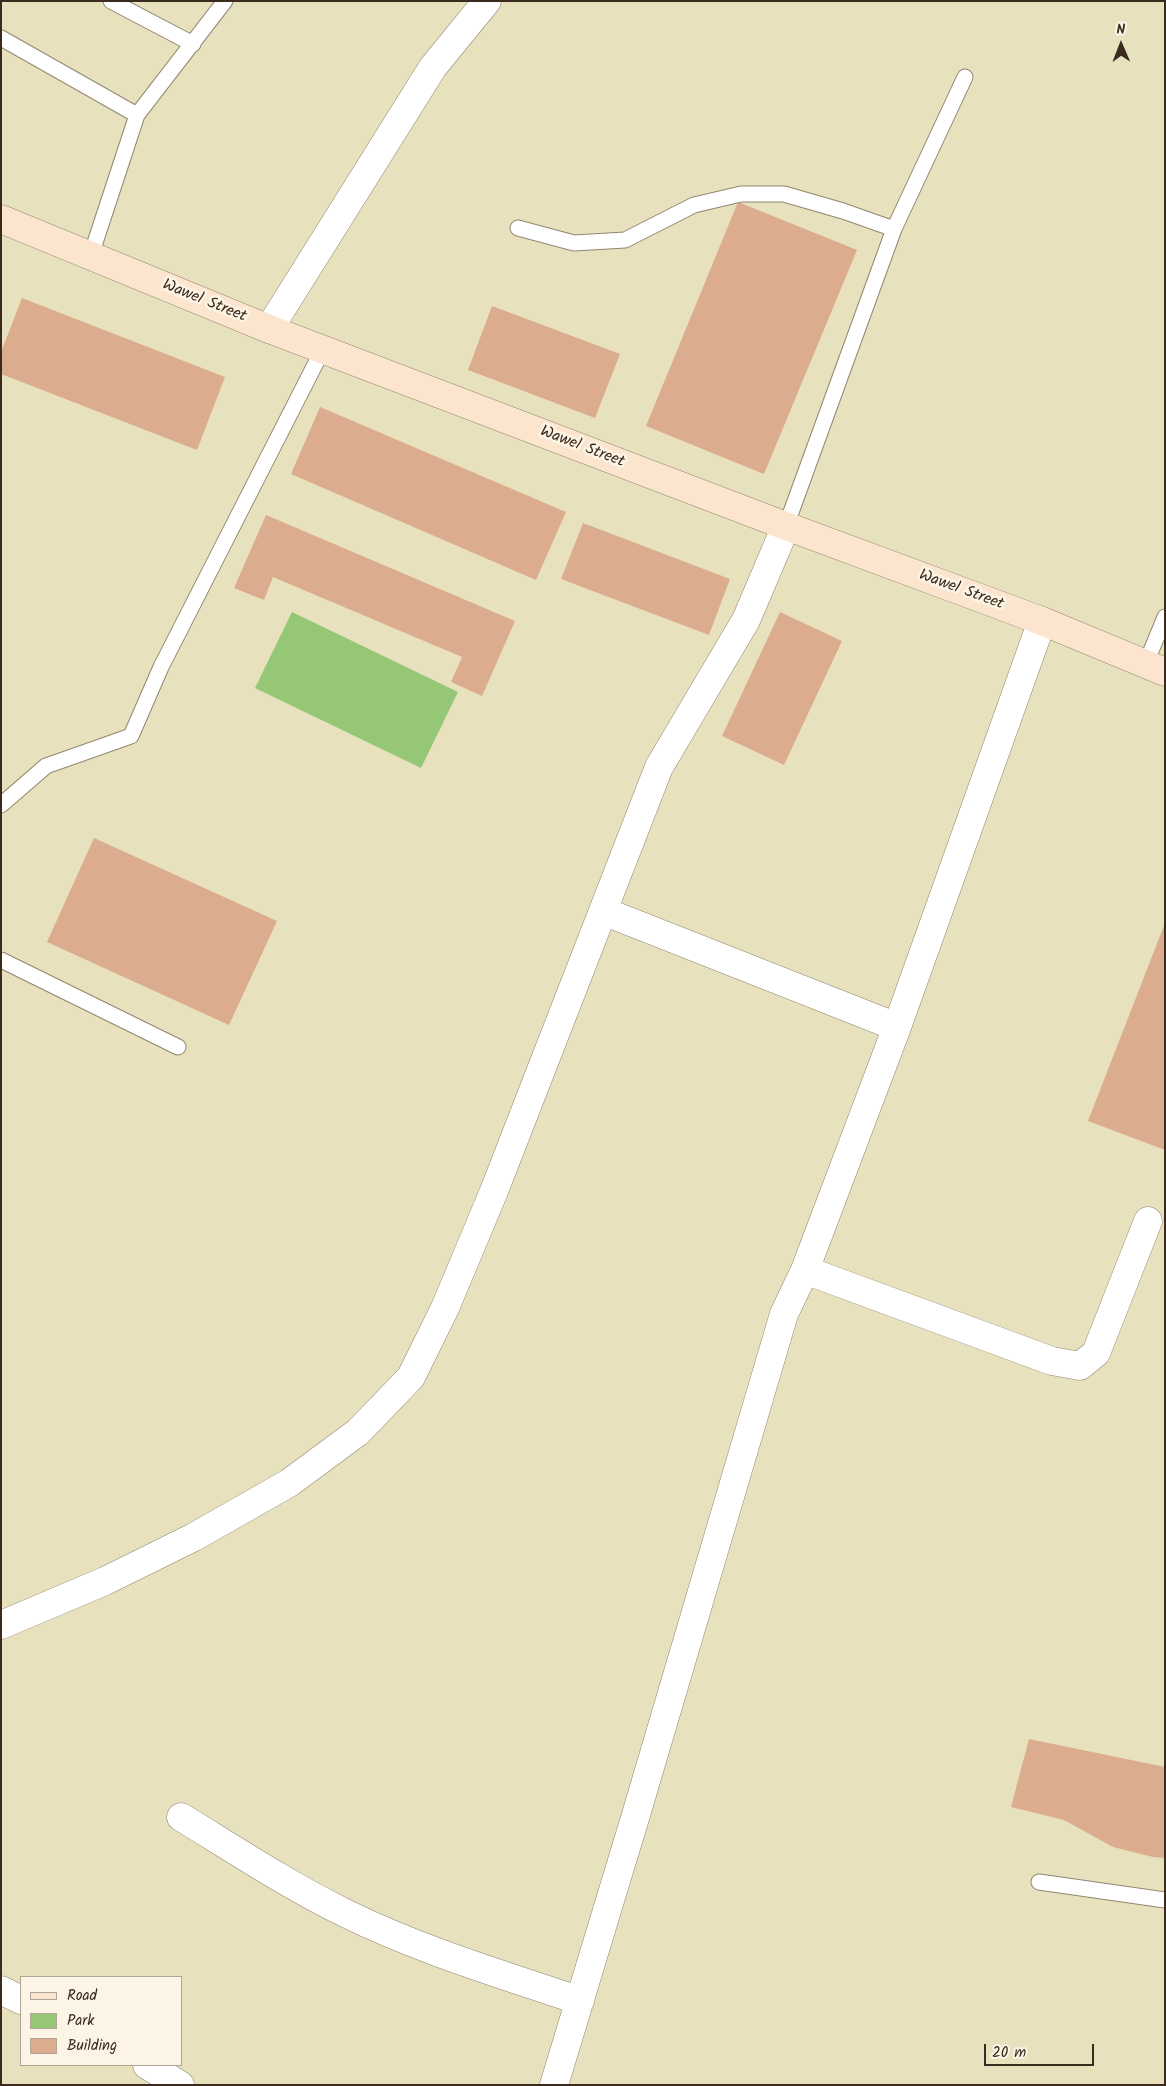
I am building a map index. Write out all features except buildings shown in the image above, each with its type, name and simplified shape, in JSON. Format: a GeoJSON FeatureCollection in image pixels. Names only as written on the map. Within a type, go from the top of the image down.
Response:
{"type":"FeatureCollection","features":[{"type":"Feature","properties":{"kind":"main road","name":"Wawel Street"},"geometry":{"type":"LineString","coordinates":[[1,219],[269,329],[786,526],[1042,621],[1155,667]]}},
{"type":"Feature","properties":{"kind":"street"},"geometry":{"type":"LineString","coordinates":[[269,329],[433,66],[487,1]]}},
{"type":"Feature","properties":{"kind":"street"},"geometry":{"type":"LineString","coordinates":[[1,1625],[105,1581],[194,1537],[289,1483],[358,1432],[411,1378],[445,1308],[494,1191],[659,767],[746,620],[786,526]]}},
{"type":"Feature","properties":{"kind":"street"},"geometry":{"type":"LineString","coordinates":[[554,2085],[784,1314],[805,1270],[897,1027],[1042,621]]}},
{"type":"Feature","properties":{"kind":"street"},"geometry":{"type":"LineString","coordinates":[[604,911],[897,1027]]}},
{"type":"Feature","properties":{"kind":"street"},"geometry":{"type":"LineString","coordinates":[[805,1270],[1052,1361],[1080,1366],[1096,1353],[1148,1221]]}},
{"type":"Feature","properties":{"kind":"street"},"geometry":{"type":"LineString","coordinates":[[181,1817],[290,1883],[345,1913],[402,1939],[580,2001]]}},
{"type":"Feature","properties":{"kind":"street"},"geometry":{"type":"LineString","coordinates":[[1,1990],[20,2000]]}},
{"type":"Feature","properties":{"kind":"street"},"geometry":{"type":"LineString","coordinates":[[149,2066],[180,2085]]}},
{"type":"Feature","properties":{"kind":"lane"},"geometry":{"type":"LineString","coordinates":[[111,1],[192,44]]}},
{"type":"Feature","properties":{"kind":"lane"},"geometry":{"type":"LineString","coordinates":[[91,255],[137,115],[225,1]]}},
{"type":"Feature","properties":{"kind":"lane"},"geometry":{"type":"LineString","coordinates":[[1,38],[137,115]]}},
{"type":"Feature","properties":{"kind":"lane"},"geometry":{"type":"LineString","coordinates":[[786,526],[894,229],[965,77]]}},
{"type":"Feature","properties":{"kind":"lane"},"geometry":{"type":"LineString","coordinates":[[518,228],[574,243],[625,240],[694,205],[741,194],[784,194],[894,229]]}},
{"type":"Feature","properties":{"kind":"lane"},"geometry":{"type":"LineString","coordinates":[[1,805],[46,766],[131,736],[161,667],[323,349]]}},
{"type":"Feature","properties":{"kind":"lane"},"geometry":{"type":"LineString","coordinates":[[1155,667],[1165,617]]}},
{"type":"Feature","properties":{"kind":"lane"},"geometry":{"type":"LineString","coordinates":[[1,960],[178,1048]]}},
{"type":"Feature","properties":{"kind":"lane"},"geometry":{"type":"LineString","coordinates":[[1039,1882],[1165,1900]]}},
{"type":"Feature","properties":{"kind":"green space"},"geometry":{"type":"Polygon","coordinates":[[[292,612],[458,692],[421,768],[255,688],[292,612]]]}}]}
